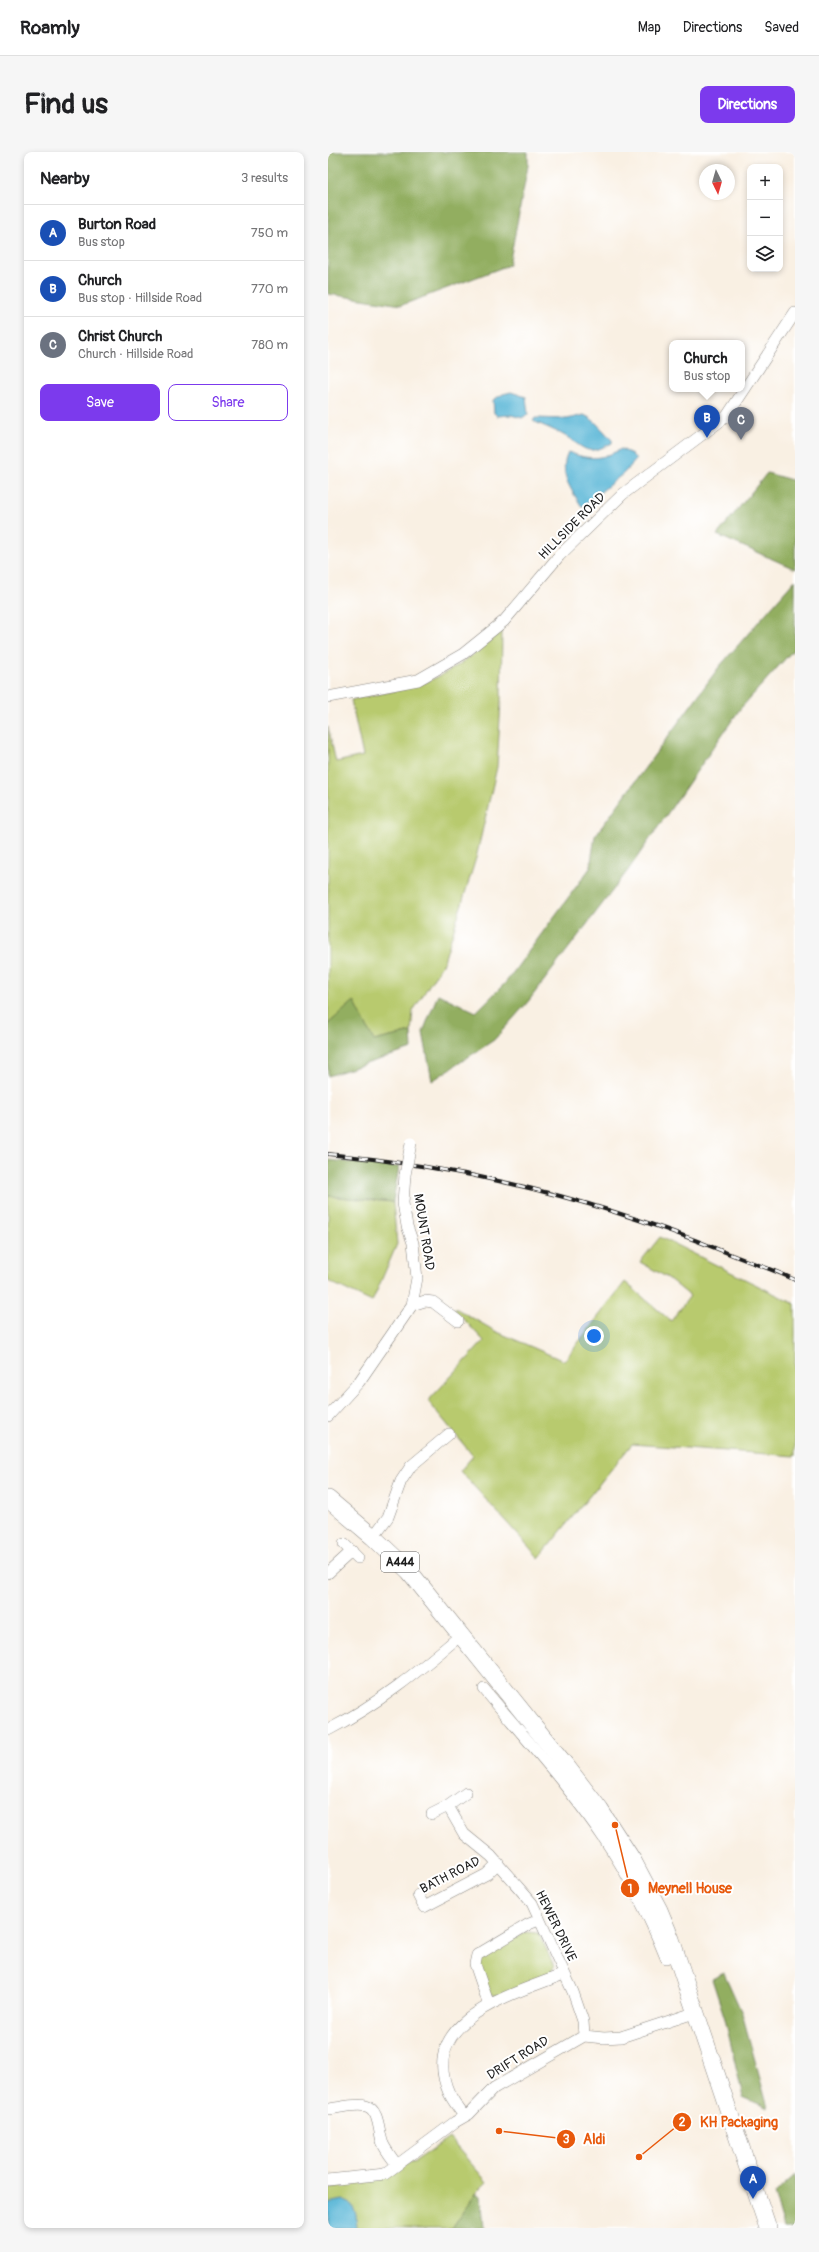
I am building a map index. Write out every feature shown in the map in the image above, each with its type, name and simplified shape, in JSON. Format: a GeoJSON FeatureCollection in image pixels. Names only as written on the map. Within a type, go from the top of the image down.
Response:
{"type":"FeatureCollection","features":[{"type":"Feature","properties":{"kind":"highway","name":"A444"},"geometry":{"type":"LineString","coordinates":[[328,1499],[373,1537],[409,1571],[462,1634],[561,1771],[596,1804],[633,1861],[659,1910],[676,1954],[697,2012],[768,2228]]}},
{"type":"Feature","properties":{"kind":"street","name":"HILLSIDE ROAD"},"geometry":{"type":"LineString","coordinates":[[745,389],[795,313]]}},
{"type":"Feature","properties":{"kind":"street","name":"HILLSIDE ROAD"},"geometry":{"type":"LineString","coordinates":[[328,697],[418,680],[463,654],[504,621],[559,556],[623,494],[727,416],[743,392]]}},
{"type":"Feature","properties":{"kind":"street","name":"MOUNT ROAD"},"geometry":{"type":"LineString","coordinates":[[328,1416],[359,1382],[412,1306],[417,1278],[413,1243],[407,1226],[403,1203],[405,1175],[410,1143]]}},
{"type":"Feature","properties":{"kind":"street"},"geometry":{"type":"LineString","coordinates":[[412,1306],[425,1301],[432,1302],[458,1321]]}},
{"type":"Feature","properties":{"kind":"street"},"geometry":{"type":"LineString","coordinates":[[373,1537],[388,1517],[401,1481],[411,1466],[448,1434]]}},
{"type":"Feature","properties":{"kind":"street"},"geometry":{"type":"LineString","coordinates":[[328,1573],[351,1551]]}},
{"type":"Feature","properties":{"kind":"street"},"geometry":{"type":"LineString","coordinates":[[328,1730],[363,1710],[402,1684],[462,1634]]}},
{"type":"Feature","properties":{"kind":"street"},"geometry":{"type":"LineString","coordinates":[[484,1689],[561,1771]]}},
{"type":"Feature","properties":{"kind":"street"},"geometry":{"type":"LineString","coordinates":[[432,1814],[448,1806],[466,1793]]}},
{"type":"Feature","properties":{"kind":"street","name":"HEWER DRIVE"},"geometry":{"type":"LineString","coordinates":[[448,1806],[464,1834],[498,1863],[532,1903],[564,1974],[574,1992],[583,2021],[584,2036]]}},
{"type":"Feature","properties":{"kind":"street","name":"BATH ROAD"},"geometry":{"type":"LineString","coordinates":[[418,1895],[424,1907],[487,1874],[498,1863]]}},
{"type":"Feature","properties":{"kind":"street"},"geometry":{"type":"LineString","coordinates":[[489,2005],[475,1964],[477,1955],[529,1924],[539,1920]]}},
{"type":"Feature","properties":{"kind":"street"},"geometry":{"type":"LineString","coordinates":[[464,2116],[449,2093],[445,2078],[443,2062],[446,2047],[451,2034],[462,2024],[489,2005],[564,1974]]}},
{"type":"Feature","properties":{"kind":"street"},"geometry":{"type":"LineString","coordinates":[[584,2036],[604,2038],[621,2037],[697,2012]]}},
{"type":"Feature","properties":{"kind":"street","name":"DRIFT ROAD"},"geometry":{"type":"LineString","coordinates":[[328,2180],[380,2175],[397,2165],[464,2116],[469,2114],[494,2088],[584,2036]]}},
{"type":"Feature","properties":{"kind":"street"},"geometry":{"type":"LineString","coordinates":[[328,2109],[363,2106],[370,2108],[376,2116],[379,2132],[386,2149],[397,2165]]}},
{"type":"Feature","properties":{"kind":"green space"},"geometry":{"type":"Polygon","coordinates":[[[328,152],[528,152],[528,166],[509,265],[402,305],[328,294],[328,152]]]}},
{"type":"Feature","properties":{"kind":"green space"},"geometry":{"type":"Polygon","coordinates":[[[767,473],[795,481],[795,569],[717,535],[767,473]]]}},
{"type":"Feature","properties":{"kind":"green space"},"geometry":{"type":"Polygon","coordinates":[[[795,580],[795,648],[740,709],[629,869],[527,1003],[494,1040],[432,1081],[423,1032],[438,994],[476,1012],[506,982],[590,868],[595,836],[719,667],[795,580]]]}},
{"type":"Feature","properties":{"kind":"green space"},"geometry":{"type":"Polygon","coordinates":[[[502,630],[501,701],[497,767],[476,858],[444,961],[413,1011],[411,1032],[374,1041],[328,1024],[328,727],[336,762],[363,756],[351,700],[408,688],[437,677],[457,666],[502,630]]]}},
{"type":"Feature","properties":{"kind":"green space"},"geometry":{"type":"Polygon","coordinates":[[[354,1001],[374,1041],[411,1032],[412,1049],[328,1076],[328,1024],[354,1001]]]}},
{"type":"Feature","properties":{"kind":"green space"},"geometry":{"type":"Polygon","coordinates":[[[328,1160],[399,1167],[393,1202],[328,1196],[328,1160]]]}},
{"type":"Feature","properties":{"kind":"green space"},"geometry":{"type":"Polygon","coordinates":[[[328,1196],[393,1202],[397,1244],[372,1302],[328,1281],[328,1196]]]}},
{"type":"Feature","properties":{"kind":"green space"},"geometry":{"type":"Polygon","coordinates":[[[660,1237],[795,1304],[795,1456],[632,1444],[539,1558],[460,1471],[473,1456],[428,1401],[484,1341],[454,1309],[457,1309],[495,1331],[564,1361],[625,1282],[671,1321],[690,1296],[668,1278],[640,1262],[660,1237]]]}},
{"type":"Feature","properties":{"kind":"green space"},"geometry":{"type":"Polygon","coordinates":[[[524,1932],[539,1933],[554,1966],[551,1973],[499,1996],[489,1994],[480,1964],[481,1956],[524,1932]]]}},
{"type":"Feature","properties":{"kind":"green space"},"geometry":{"type":"Polygon","coordinates":[[[724,1973],[742,2013],[768,2108],[743,2097],[725,2019],[712,1979],[724,1973]]]}},
{"type":"Feature","properties":{"kind":"green space"},"geometry":{"type":"Polygon","coordinates":[[[449,2138],[487,2182],[476,2193],[452,2228],[328,2228],[328,2188],[373,2180],[411,2161],[414,2162],[449,2138]]]}},
{"type":"Feature","properties":{"kind":"green space"},"geometry":{"type":"Polygon","coordinates":[[[795,2175],[795,2228],[784,2228],[774,2194],[795,2175]]]}},
{"type":"Feature","properties":{"kind":"green space"},"geometry":{"type":"Polygon","coordinates":[[[476,2193],[481,2196],[484,2228],[452,2228],[476,2193]]]}},
{"type":"Feature","properties":{"kind":"water"},"geometry":{"type":"Polygon","coordinates":[[[511,392],[526,397],[528,414],[522,418],[511,415],[497,416],[494,413],[493,400],[503,394],[511,392]]]}},
{"type":"Feature","properties":{"kind":"water"},"geometry":{"type":"Polygon","coordinates":[[[584,415],[599,426],[612,440],[612,443],[604,447],[588,450],[563,435],[533,421],[535,418],[567,419],[584,415]]]}},
{"type":"Feature","properties":{"kind":"water"},"geometry":{"type":"Polygon","coordinates":[[[621,449],[632,454],[636,460],[624,473],[582,507],[570,487],[565,474],[564,467],[568,452],[595,458],[614,453],[621,449]]]}},
{"type":"Feature","properties":{"kind":"water"},"geometry":{"type":"Polygon","coordinates":[[[342,2200],[352,2205],[356,2214],[357,2228],[328,2228],[328,2203],[342,2200]]]}},
{"type":"Feature","properties":{"kind":"railway"},"geometry":{"type":"LineString","coordinates":[[328,1154],[430,1167],[530,1188],[580,1202],[677,1233],[795,1280]]}},
{"type":"Feature","properties":{"kind":"place","name":"Church"},"geometry":{"type":"Point","coordinates":[707,438]}},
{"type":"Feature","properties":{"kind":"place","name":"Christ Church"},"geometry":{"type":"Point","coordinates":[741,440]}},
{"type":"Feature","properties":{"kind":"place","name":"Meynell House"},"geometry":{"type":"Point","coordinates":[615,1825]}},
{"type":"Feature","properties":{"kind":"place","name":"Aldi"},"geometry":{"type":"Point","coordinates":[499,2131]}},
{"type":"Feature","properties":{"kind":"place","name":"KH Packaging"},"geometry":{"type":"Point","coordinates":[639,2157]}},
{"type":"Feature","properties":{"kind":"place","name":"Burton Road"},"geometry":{"type":"Point","coordinates":[753,2199]}}]}
